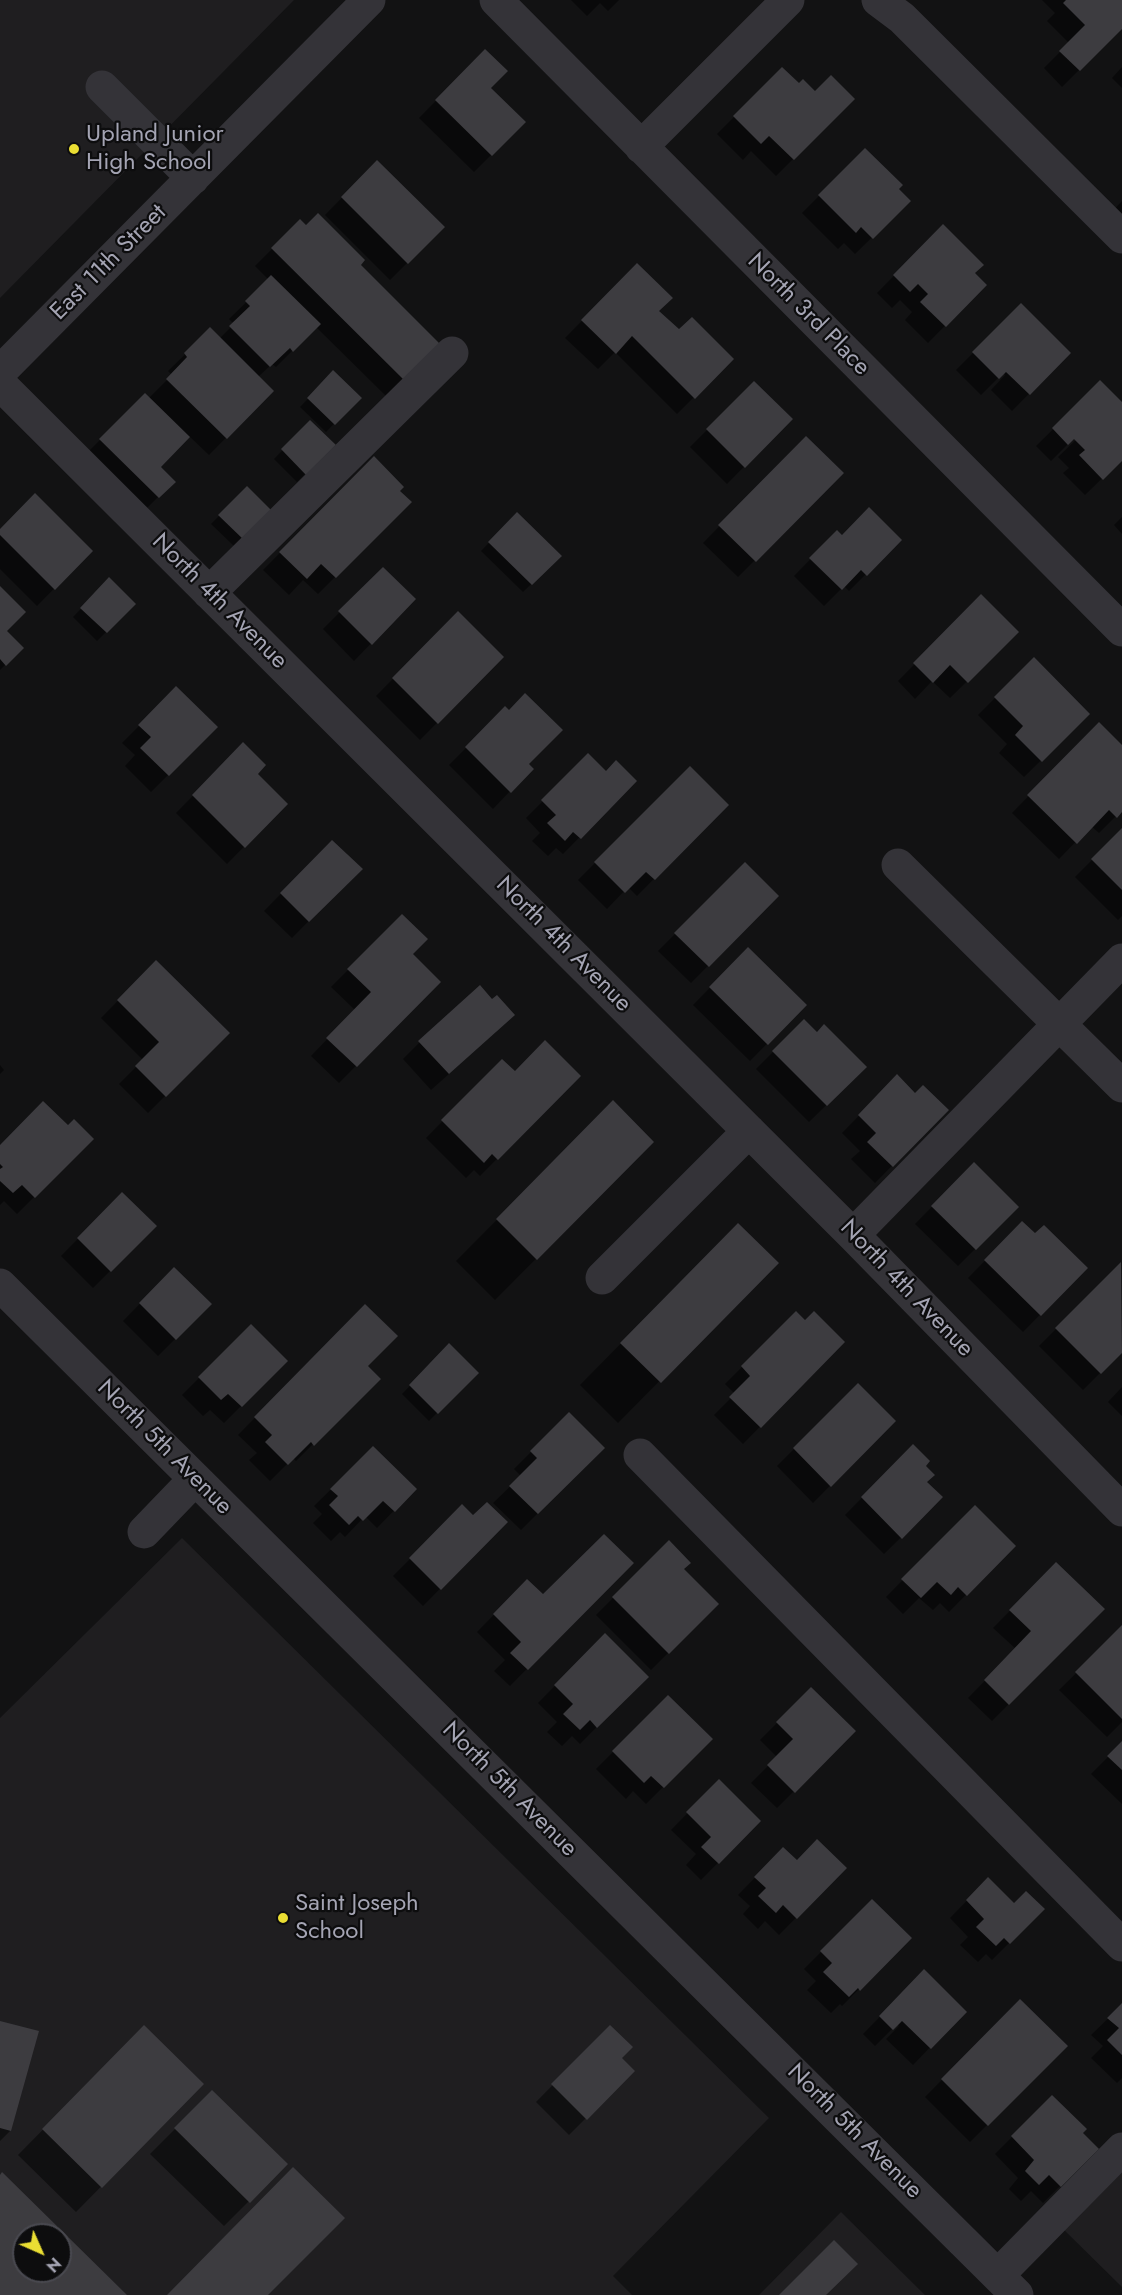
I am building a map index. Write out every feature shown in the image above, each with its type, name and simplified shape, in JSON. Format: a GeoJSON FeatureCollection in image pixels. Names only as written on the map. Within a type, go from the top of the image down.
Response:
{"type":"FeatureCollection","features":[{"type":"Feature","properties":{"kind":"street","name":"East 11th Street"},"geometry":{"type":"LineString","coordinates":[[0,372],[369,0]]}},
{"type":"Feature","properties":{"kind":"street","name":"North 3rd Place"},"geometry":{"type":"LineString","coordinates":[[496,0],[1122,630]]}},
{"type":"Feature","properties":{"kind":"street"},"geometry":{"type":"LineString","coordinates":[[641,147],[788,0]]}},
{"type":"Feature","properties":{"kind":"street"},"geometry":{"type":"LineString","coordinates":[[878,0],[902,18],[1122,237]]}},
{"type":"Feature","properties":{"kind":"street"},"geometry":{"type":"LineString","coordinates":[[102,87],[193,178]]}},
{"type":"Feature","properties":{"kind":"street"},"geometry":{"type":"LineString","coordinates":[[209,592],[452,353]]}},
{"type":"Feature","properties":{"kind":"street","name":"North 4th Avenue"},"geometry":{"type":"LineString","coordinates":[[0,384],[853,1235],[1122,1510]]}},
{"type":"Feature","properties":{"kind":"street"},"geometry":{"type":"LineString","coordinates":[[898,865],[1122,1086]]}},
{"type":"Feature","properties":{"kind":"street"},"geometry":{"type":"LineString","coordinates":[[853,1235],[1122,960]]}},
{"type":"Feature","properties":{"kind":"street"},"geometry":{"type":"LineString","coordinates":[[602,1278],[749,1131]]}},
{"type":"Feature","properties":{"kind":"street","name":"North 5th Avenue"},"geometry":{"type":"LineString","coordinates":[[0,1285],[1008,2285]]}},
{"type":"Feature","properties":{"kind":"street"},"geometry":{"type":"LineString","coordinates":[[640,1455],[1122,1946]]}},
{"type":"Feature","properties":{"kind":"street"},"geometry":{"type":"LineString","coordinates":[[144,1532],[195,1479]]}},
{"type":"Feature","properties":{"kind":"street"},"geometry":{"type":"LineString","coordinates":[[1008,2285],[1122,2149]]}},
{"type":"Feature","properties":{"kind":"shaded area","name":"Upland Junior High School"},"geometry":{"type":"Polygon","coordinates":[[[0,0],[294,0],[0,298],[0,0]]]}},
{"type":"Feature","properties":{"kind":"shaded area","name":"Saint Joseph School"},"geometry":{"type":"Polygon","coordinates":[[[182,1538],[769,2118],[613,2276],[632,2295],[0,2295],[0,1718],[182,1538]]]}},
{"type":"Feature","properties":{"kind":"shaded area"},"geometry":{"type":"Polygon","coordinates":[[[1122,2156],[1122,2287],[1060,2226],[1122,2156]]]}},
{"type":"Feature","properties":{"kind":"shaded area"},"geometry":{"type":"Polygon","coordinates":[[[841,2212],[925,2295],[759,2295],[841,2212]]]}},
{"type":"Feature","properties":{"kind":"building"},"geometry":{"type":"Polygon","coordinates":[[[1066,0],[1122,0],[1122,29],[1080,71],[1059,51],[1085,25],[1063,3],[1066,0]]]}},
{"type":"Feature","properties":{"kind":"building"},"geometry":{"type":"Polygon","coordinates":[[[485,49],[508,71],[491,88],[526,122],[492,156],[435,100],[485,49]]]}},
{"type":"Feature","properties":{"kind":"building"},"geometry":{"type":"Polygon","coordinates":[[[782,67],[799,83],[803,79],[815,91],[831,75],[855,99],[794,160],[769,136],[761,144],[733,116],[782,67]]]}},
{"type":"Feature","properties":{"kind":"building"},"geometry":{"type":"Polygon","coordinates":[[[865,148],[903,185],[899,189],[911,201],[873,239],[861,227],[856,233],[818,195],[865,148]]]}},
{"type":"Feature","properties":{"kind":"building"},"geometry":{"type":"Polygon","coordinates":[[[377,160],[445,227],[408,264],[341,197],[377,160]]]}},
{"type":"Feature","properties":{"kind":"building"},"geometry":{"type":"Polygon","coordinates":[[[318,213],[365,260],[361,265],[440,344],[404,380],[271,248],[300,219],[306,225],[318,213]]]}},
{"type":"Feature","properties":{"kind":"building"},"geometry":{"type":"Polygon","coordinates":[[[943,224],[984,265],[975,273],[987,285],[946,327],[920,302],[928,294],[918,284],[910,292],[893,275],[943,224]]]}},
{"type":"Feature","properties":{"kind":"building"},"geometry":{"type":"Polygon","coordinates":[[[637,263],[673,298],[659,311],[679,329],[692,317],[734,359],[695,399],[632,336],[616,354],[581,320],[637,263]]]}},
{"type":"Feature","properties":{"kind":"building"},"geometry":{"type":"Polygon","coordinates":[[[271,275],[321,324],[293,352],[290,348],[270,367],[229,326],[250,306],[245,301],[271,275]]]}},
{"type":"Feature","properties":{"kind":"building"},"geometry":{"type":"Polygon","coordinates":[[[1021,303],[1071,353],[1030,395],[1006,372],[999,379],[972,352],[1021,303]]]}},
{"type":"Feature","properties":{"kind":"building"},"geometry":{"type":"Polygon","coordinates":[[[210,327],[274,391],[227,439],[166,379],[187,357],[184,353],[210,327]]]}},
{"type":"Feature","properties":{"kind":"building"},"geometry":{"type":"Polygon","coordinates":[[[333,370],[362,398],[335,425],[307,398],[333,370]]]}},
{"type":"Feature","properties":{"kind":"building"},"geometry":{"type":"Polygon","coordinates":[[[1100,380],[1122,402],[1122,461],[1103,480],[1079,455],[1085,450],[1074,439],[1068,445],[1052,428],[1100,380]]]}},
{"type":"Feature","properties":{"kind":"building"},"geometry":{"type":"Polygon","coordinates":[[[754,381],[793,419],[745,468],[706,429],[754,381]]]}},
{"type":"Feature","properties":{"kind":"building"},"geometry":{"type":"Polygon","coordinates":[[[145,393],[190,437],[161,467],[176,482],[159,498],[99,439],[145,393]]]}},
{"type":"Feature","properties":{"kind":"building"},"geometry":{"type":"Polygon","coordinates":[[[310,420],[336,445],[306,475],[281,449],[310,420]]]}},
{"type":"Feature","properties":{"kind":"building"},"geometry":{"type":"Polygon","coordinates":[[[806,436],[844,473],[756,562],[718,525],[806,436]]]}},
{"type":"Feature","properties":{"kind":"building"},"geometry":{"type":"Polygon","coordinates":[[[374,456],[404,487],[400,491],[412,502],[336,578],[321,564],[307,579],[279,552],[374,456]]]}},
{"type":"Feature","properties":{"kind":"building"},"geometry":{"type":"Polygon","coordinates":[[[247,486],[272,511],[244,540],[218,515],[247,486]]]}},
{"type":"Feature","properties":{"kind":"building"},"geometry":{"type":"Polygon","coordinates":[[[35,493],[93,551],[55,590],[0,535],[0,529],[35,493]]]}},
{"type":"Feature","properties":{"kind":"building"},"geometry":{"type":"Polygon","coordinates":[[[869,507],[902,540],[867,576],[861,570],[842,590],[809,558],[837,530],[842,535],[869,507]]]}},
{"type":"Feature","properties":{"kind":"building"},"geometry":{"type":"Polygon","coordinates":[[[517,512],[562,556],[532,585],[488,542],[517,512]]]}},
{"type":"Feature","properties":{"kind":"building"},"geometry":{"type":"Polygon","coordinates":[[[383,567],[416,599],[372,645],[338,611],[383,567]]]}},
{"type":"Feature","properties":{"kind":"building"},"geometry":{"type":"Polygon","coordinates":[[[109,577],[136,604],[107,633],[80,608],[109,577]]]}},
{"type":"Feature","properties":{"kind":"building"},"geometry":{"type":"Polygon","coordinates":[[[0,586],[26,612],[7,631],[24,648],[6,666],[0,659],[0,586]]]}},
{"type":"Feature","properties":{"kind":"building"},"geometry":{"type":"Polygon","coordinates":[[[981,594],[1019,632],[968,683],[950,665],[933,683],[913,663],[981,594]]]}},
{"type":"Feature","properties":{"kind":"building"},"geometry":{"type":"Polygon","coordinates":[[[458,611],[504,657],[438,724],[392,678],[458,611]]]}},
{"type":"Feature","properties":{"kind":"building"},"geometry":{"type":"Polygon","coordinates":[[[1034,657],[1090,714],[1042,762],[1015,735],[1023,726],[994,697],[1034,657]]]}},
{"type":"Feature","properties":{"kind":"building"},"geometry":{"type":"Polygon","coordinates":[[[176,686],[218,727],[169,776],[140,748],[151,737],[138,725],[176,686]]]}},
{"type":"Feature","properties":{"kind":"building"},"geometry":{"type":"Polygon","coordinates":[[[525,693],[563,730],[529,764],[534,769],[511,793],[465,747],[505,706],[509,710],[525,693]]]}},
{"type":"Feature","properties":{"kind":"building"},"geometry":{"type":"Polygon","coordinates":[[[1099,722],[1122,745],[1122,812],[1117,818],[1109,810],[1077,844],[1027,795],[1099,722]]]}},
{"type":"Feature","properties":{"kind":"building"},"geometry":{"type":"Polygon","coordinates":[[[243,742],[266,765],[258,774],[288,804],[245,848],[192,795],[243,742]]]}},
{"type":"Feature","properties":{"kind":"building"},"geometry":{"type":"Polygon","coordinates":[[[588,753],[606,771],[616,760],[637,781],[581,839],[573,832],[565,841],[547,823],[556,815],[541,800],[588,753]]]}},
{"type":"Feature","properties":{"kind":"building"},"geometry":{"type":"Polygon","coordinates":[[[690,766],[729,805],[655,880],[646,872],[625,893],[594,862],[690,766]]]}},
{"type":"Feature","properties":{"kind":"building"},"geometry":{"type":"Polygon","coordinates":[[[1122,828],[1122,890],[1091,859],[1122,828]]]}},
{"type":"Feature","properties":{"kind":"building"},"geometry":{"type":"Polygon","coordinates":[[[332,840],[363,869],[309,922],[280,893],[332,840]]]}},
{"type":"Feature","properties":{"kind":"building"},"geometry":{"type":"Polygon","coordinates":[[[745,862],[779,896],[709,967],[674,933],[745,862]]]}},
{"type":"Feature","properties":{"kind":"building"},"geometry":{"type":"Polygon","coordinates":[[[402,914],[428,939],[413,954],[441,982],[357,1067],[326,1038],[371,992],[347,969],[402,914]]]}},
{"type":"Feature","properties":{"kind":"building"},"geometry":{"type":"Polygon","coordinates":[[[748,947],[807,1005],[768,1045],[709,987],[748,947]]]}},
{"type":"Feature","properties":{"kind":"building"},"geometry":{"type":"Polygon","coordinates":[[[156,960],[230,1033],[166,1097],[135,1066],[159,1042],[117,1000],[156,960]]]}},
{"type":"Feature","properties":{"kind":"building"},"geometry":{"type":"Polygon","coordinates":[[[480,985],[492,999],[497,995],[515,1015],[449,1074],[418,1041],[480,985]]]}},
{"type":"Feature","properties":{"kind":"building"},"geometry":{"type":"Polygon","coordinates":[[[804,1019],[817,1032],[824,1024],[867,1067],[827,1106],[772,1051],[804,1019]]]}},
{"type":"Feature","properties":{"kind":"building"},"geometry":{"type":"Polygon","coordinates":[[[545,1040],[581,1076],[498,1160],[492,1154],[484,1163],[441,1120],[502,1059],[515,1071],[545,1040]]]}},
{"type":"Feature","properties":{"kind":"building"},"geometry":{"type":"Polygon","coordinates":[[[897,1074],[915,1093],[923,1085],[949,1110],[893,1167],[867,1142],[876,1133],[858,1115],[897,1074]]]}},
{"type":"Feature","properties":{"kind":"building"},"geometry":{"type":"Polygon","coordinates":[[[613,1100],[654,1142],[537,1260],[496,1219],[613,1100]]]}},
{"type":"Feature","properties":{"kind":"building"},"geometry":{"type":"Polygon","coordinates":[[[43,1101],[68,1125],[74,1119],[94,1139],[35,1198],[22,1185],[13,1193],[0,1181],[0,1169],[3,1167],[0,1164],[0,1145],[43,1101]]]}},
{"type":"Feature","properties":{"kind":"building"},"geometry":{"type":"Polygon","coordinates":[[[974,1162],[1019,1207],[976,1250],[931,1206],[974,1162]]]}},
{"type":"Feature","properties":{"kind":"building"},"geometry":{"type":"Polygon","coordinates":[[[122,1192],[157,1226],[111,1272],[77,1238],[122,1192]]]}},
{"type":"Feature","properties":{"kind":"building"},"geometry":{"type":"Polygon","coordinates":[[[1022,1221],[1035,1233],[1044,1225],[1088,1268],[1041,1316],[984,1260],[1022,1221]]]}},
{"type":"Feature","properties":{"kind":"building"},"geometry":{"type":"Polygon","coordinates":[[[738,1223],[779,1263],[661,1383],[620,1343],[738,1223]]]}},
{"type":"Feature","properties":{"kind":"building"},"geometry":{"type":"Polygon","coordinates":[[[1121,1262],[1122,1353],[1101,1374],[1055,1328],[1121,1262]]]}},
{"type":"Feature","properties":{"kind":"building"},"geometry":{"type":"Polygon","coordinates":[[[174,1267],[212,1304],[176,1340],[139,1303],[174,1267]]]}},
{"type":"Feature","properties":{"kind":"building"},"geometry":{"type":"Polygon","coordinates":[[[365,1304],[398,1336],[368,1366],[381,1379],[314,1446],[311,1442],[288,1465],[265,1442],[272,1435],[254,1417],[365,1304]]]}},
{"type":"Feature","properties":{"kind":"building"},"geometry":{"type":"Polygon","coordinates":[[[796,1311],[805,1320],[814,1311],[845,1342],[761,1428],[729,1397],[750,1376],[741,1366],[796,1311]]]}},
{"type":"Feature","properties":{"kind":"building"},"geometry":{"type":"Polygon","coordinates":[[[251,1324],[288,1361],[242,1407],[228,1394],[221,1400],[198,1377],[251,1324]]]}},
{"type":"Feature","properties":{"kind":"building"},"geometry":{"type":"Polygon","coordinates":[[[449,1343],[479,1373],[438,1414],[409,1385],[449,1343]]]}},
{"type":"Feature","properties":{"kind":"building"},"geometry":{"type":"Polygon","coordinates":[[[858,1383],[896,1421],[831,1487],[793,1448],[858,1383]]]}},
{"type":"Feature","properties":{"kind":"building"},"geometry":{"type":"Polygon","coordinates":[[[569,1412],[605,1448],[538,1514],[509,1486],[537,1458],[530,1451],[569,1412]]]}},
{"type":"Feature","properties":{"kind":"building"},"geometry":{"type":"Polygon","coordinates":[[[913,1444],[930,1461],[926,1466],[935,1475],[927,1482],[943,1497],[902,1539],[861,1497],[913,1444]]]}},
{"type":"Feature","properties":{"kind":"building"},"geometry":{"type":"Polygon","coordinates":[[[373,1446],[417,1489],[395,1512],[383,1501],[363,1521],[358,1516],[349,1525],[329,1505],[338,1496],[330,1489],[373,1446]]]}},
{"type":"Feature","properties":{"kind":"building"},"geometry":{"type":"Polygon","coordinates":[[[487,1502],[508,1522],[441,1590],[409,1558],[462,1504],[473,1515],[487,1502]]]}},
{"type":"Feature","properties":{"kind":"building"},"geometry":{"type":"Polygon","coordinates":[[[975,1505],[1016,1546],[967,1596],[958,1587],[951,1595],[937,1582],[921,1598],[901,1579],[975,1505]]]}},
{"type":"Feature","properties":{"kind":"building"},"geometry":{"type":"Polygon","coordinates":[[[604,1534],[634,1563],[528,1670],[510,1653],[521,1642],[493,1614],[527,1579],[543,1594],[604,1534]]]}},
{"type":"Feature","properties":{"kind":"building"},"geometry":{"type":"Polygon","coordinates":[[[669,1540],[691,1563],[684,1569],[719,1604],[669,1654],[612,1597],[669,1540]]]}},
{"type":"Feature","properties":{"kind":"building"},"geometry":{"type":"Polygon","coordinates":[[[1056,1562],[1105,1609],[1009,1705],[984,1680],[1031,1631],[1009,1610],[1056,1562]]]}},
{"type":"Feature","properties":{"kind":"building"},"geometry":{"type":"Polygon","coordinates":[[[1122,1625],[1122,1719],[1075,1672],[1122,1625]]]}},
{"type":"Feature","properties":{"kind":"building"},"geometry":{"type":"Polygon","coordinates":[[[605,1633],[649,1677],[597,1728],[590,1720],[580,1730],[563,1714],[573,1704],[554,1685],[605,1633]]]}},
{"type":"Feature","properties":{"kind":"building"},"geometry":{"type":"Polygon","coordinates":[[[811,1687],[856,1731],[795,1793],[767,1765],[793,1739],[776,1722],[811,1687]]]}},
{"type":"Feature","properties":{"kind":"building"},"geometry":{"type":"Polygon","coordinates":[[[668,1695],[713,1739],[664,1788],[651,1776],[644,1783],[612,1751],[668,1695]]]}},
{"type":"Feature","properties":{"kind":"building"},"geometry":{"type":"Polygon","coordinates":[[[1122,1741],[1122,1770],[1107,1756],[1122,1741]]]}},
{"type":"Feature","properties":{"kind":"building"},"geometry":{"type":"Polygon","coordinates":[[[719,1779],[761,1821],[719,1864],[701,1847],[711,1837],[686,1812],[719,1779]]]}},
{"type":"Feature","properties":{"kind":"building"},"geometry":{"type":"Polygon","coordinates":[[[817,1839],[847,1868],[797,1919],[783,1905],[776,1913],[758,1896],[766,1888],[754,1877],[783,1847],[797,1860],[817,1839]]]}},
{"type":"Feature","properties":{"kind":"building"},"geometry":{"type":"Polygon","coordinates":[[[988,1877],[1014,1903],[1026,1891],[1045,1909],[1010,1944],[1004,1938],[996,1946],[976,1927],[984,1919],[966,1900],[988,1877]]]}},
{"type":"Feature","properties":{"kind":"building"},"geometry":{"type":"Polygon","coordinates":[[[872,1899],[912,1938],[860,1991],[858,1988],[849,1997],[823,1972],[832,1963],[820,1951],[872,1899]]]}},
{"type":"Feature","properties":{"kind":"building"},"geometry":{"type":"Polygon","coordinates":[[[924,1969],[967,2012],[931,2049],[902,2021],[893,2030],[879,2016],[924,1969]]]}},
{"type":"Feature","properties":{"kind":"building"},"geometry":{"type":"Polygon","coordinates":[[[1020,1999],[1068,2046],[988,2126],[941,2079],[1020,1999]]]}},
{"type":"Feature","properties":{"kind":"building"},"geometry":{"type":"Polygon","coordinates":[[[1122,2003],[1122,2055],[1107,2040],[1119,2028],[1107,2018],[1122,2003]]]}},
{"type":"Feature","properties":{"kind":"building"},"geometry":{"type":"Polygon","coordinates":[[[0,2021],[39,2031],[11,2131],[0,2128],[0,2021]]]}},
{"type":"Feature","properties":{"kind":"building"},"geometry":{"type":"Polygon","coordinates":[[[144,2025],[204,2084],[102,2188],[42,2129],[144,2025]]]}},
{"type":"Feature","properties":{"kind":"building"},"geometry":{"type":"Polygon","coordinates":[[[610,2025],[633,2047],[622,2058],[635,2071],[587,2120],[551,2084],[610,2025]]]}},
{"type":"Feature","properties":{"kind":"building"},"geometry":{"type":"Polygon","coordinates":[[[212,2090],[288,2164],[250,2203],[174,2128],[212,2090]]]}},
{"type":"Feature","properties":{"kind":"building"},"geometry":{"type":"Polygon","coordinates":[[[1052,2095],[1087,2129],[1083,2133],[1099,2149],[1061,2187],[1049,2175],[1039,2185],[1025,2171],[1034,2160],[1011,2136],[1052,2095]]]}},
{"type":"Feature","properties":{"kind":"building"},"geometry":{"type":"Polygon","coordinates":[[[293,2167],[345,2218],[268,2295],[167,2295],[293,2167]]]}},
{"type":"Feature","properties":{"kind":"building"},"geometry":{"type":"Polygon","coordinates":[[[2,2172],[54,2223],[12,2223],[12,2283],[72,2283],[72,2241],[127,2295],[0,2295],[0,2175],[2,2172]]]}},
{"type":"Feature","properties":{"kind":"building"},"geometry":{"type":"Polygon","coordinates":[[[834,2240],[858,2264],[826,2295],[779,2295],[834,2240]]]}},
{"type":"Feature","properties":{"kind":"place","name":"Upland Junior High School"},"geometry":{"type":"Point","coordinates":[74,149]}},
{"type":"Feature","properties":{"kind":"place","name":"Saint Joseph School"},"geometry":{"type":"Point","coordinates":[283,1918]}}]}
